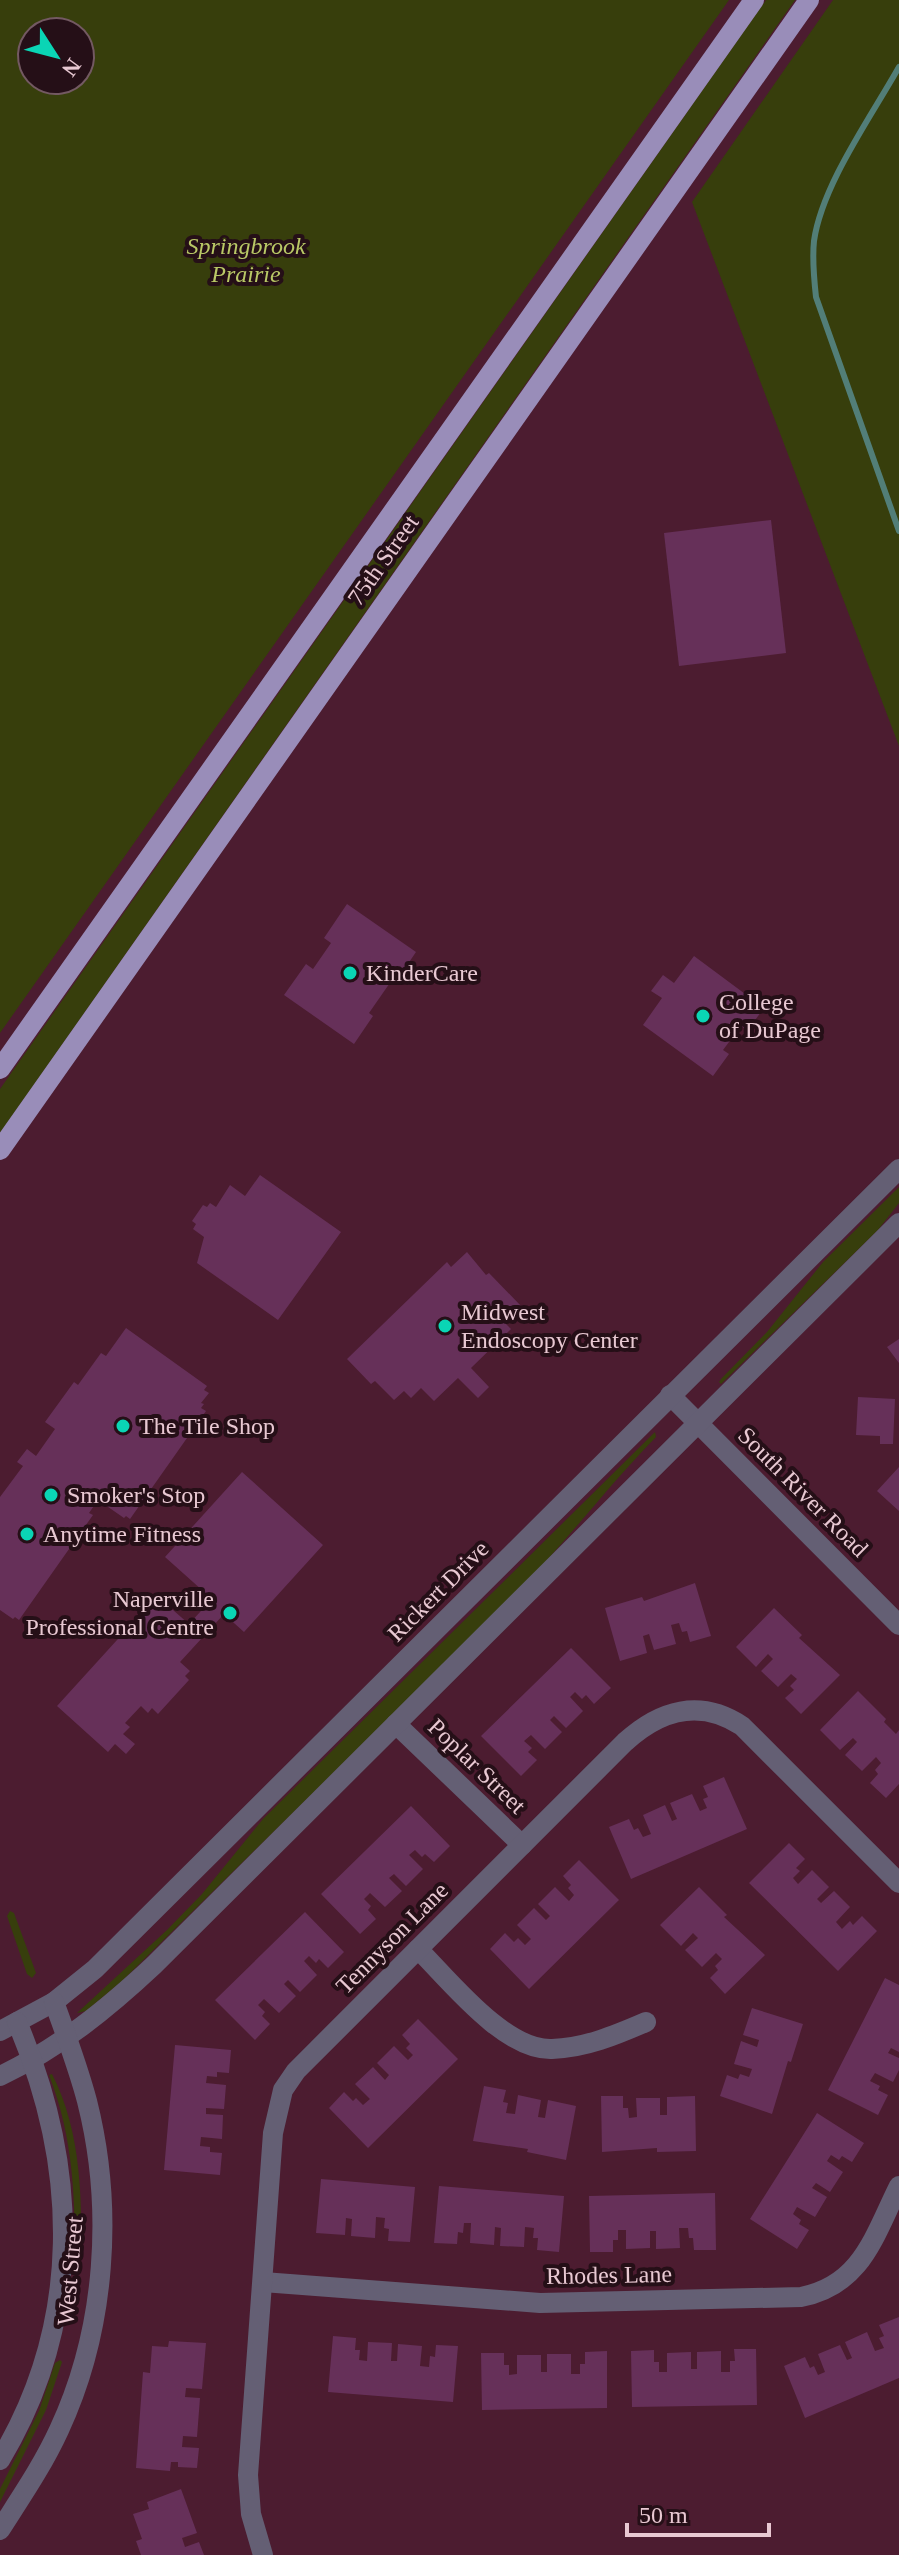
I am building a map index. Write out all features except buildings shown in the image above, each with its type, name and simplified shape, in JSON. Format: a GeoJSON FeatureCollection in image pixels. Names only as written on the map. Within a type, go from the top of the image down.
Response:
{"type":"FeatureCollection","features":[{"type":"Feature","properties":{"kind":"main road","name":"75th Street"},"geometry":{"type":"LineString","coordinates":[[0,1069],[754,0]]}},
{"type":"Feature","properties":{"kind":"main road","name":"75th Street"},"geometry":{"type":"LineString","coordinates":[[0,1150],[809,0]]}},
{"type":"Feature","properties":{"kind":"street","name":"Rickert Drive"},"geometry":{"type":"LineString","coordinates":[[8,2026],[54,2002],[95,1969],[153,1914],[899,1169]]}},
{"type":"Feature","properties":{"kind":"street"},"geometry":{"type":"LineString","coordinates":[[0,2076],[33,2060],[105,2011],[154,1965],[899,1223]]}},
{"type":"Feature","properties":{"kind":"street","name":"South River Road"},"geometry":{"type":"LineString","coordinates":[[670,1395],[899,1625]]}},
{"type":"Feature","properties":{"kind":"street","name":"Tennyson Lane"},"geometry":{"type":"LineString","coordinates":[[263,2555],[251,2514],[248,2475],[273,2133],[283,2090],[305,2062],[639,1729],[674,1712],[723,1716],[749,1732],[899,1883]]}},
{"type":"Feature","properties":{"kind":"street","name":"Poplar Street"},"geometry":{"type":"LineString","coordinates":[[396,1724],[522,1845]]}},
{"type":"Feature","properties":{"kind":"street"},"geometry":{"type":"LineString","coordinates":[[418,1949],[500,2031],[530,2046],[552,2049],[603,2040],[646,2022]]}},
{"type":"Feature","properties":{"kind":"street","name":"West Street"},"geometry":{"type":"LineString","coordinates":[[0,2530],[61,2428],[85,2358],[99,2284],[102,2211],[98,2158],[87,2101],[54,2002]]}},
{"type":"Feature","properties":{"kind":"street","name":"West Street"},"geometry":{"type":"LineString","coordinates":[[0,2460],[32,2395],[43,2364],[54,2321],[63,2257],[63,2189],[50,2114],[33,2060],[8,2026]]}},
{"type":"Feature","properties":{"kind":"street","name":"Rhodes Lane"},"geometry":{"type":"LineString","coordinates":[[263,2282],[540,2303],[801,2297],[826,2291],[849,2275],[867,2251],[899,2186]]}},
{"type":"Feature","properties":{"kind":"green space","name":"Springbrook Prairie"},"geometry":{"type":"Polygon","coordinates":[[[0,0],[729,0],[0,1033],[0,0]]]}},
{"type":"Feature","properties":{"kind":"green space"},"geometry":{"type":"Polygon","coordinates":[[[766,0],[795,0],[0,1133],[0,1089],[766,0]]]}},
{"type":"Feature","properties":{"kind":"green space"},"geometry":{"type":"Polygon","coordinates":[[[833,0],[899,0],[899,746],[692,202],[833,0]]]}},
{"type":"Feature","properties":{"kind":"green space"},"geometry":{"type":"Polygon","coordinates":[[[899,1187],[899,1203],[878,1230],[721,1384],[721,1379],[767,1332],[823,1262],[899,1187]]]}},
{"type":"Feature","properties":{"kind":"green space"},"geometry":{"type":"Polygon","coordinates":[[[655,1432],[656,1437],[519,1590],[122,1981],[86,2011],[77,2013],[167,1930],[202,1894],[263,1819],[655,1432]]]}},
{"type":"Feature","properties":{"kind":"green space"},"geometry":{"type":"Polygon","coordinates":[[[10,1911],[14,1913],[36,1973],[32,1978],[27,1974],[7,1916],[10,1911]]]}},
{"type":"Feature","properties":{"kind":"green space"},"geometry":{"type":"Polygon","coordinates":[[[52,2074],[62,2096],[75,2144],[81,2245],[80,2270],[77,2274],[74,2271],[72,2172],[64,2123],[49,2075],[52,2074]]]}},
{"type":"Feature","properties":{"kind":"green space"},"geometry":{"type":"Polygon","coordinates":[[[62,2362],[46,2410],[0,2502],[0,2489],[39,2411],[55,2363],[62,2362]]]}},
{"type":"Feature","properties":{"kind":"waterway"},"geometry":{"type":"LineString","coordinates":[[899,67],[837,175],[819,219],[813,255],[816,297],[899,531]]}},
{"type":"Feature","properties":{"kind":"place","name":"KinderCare"},"geometry":{"type":"Point","coordinates":[350,973]}},
{"type":"Feature","properties":{"kind":"place","name":"College of DuPage"},"geometry":{"type":"Point","coordinates":[703,1016]}},
{"type":"Feature","properties":{"kind":"place","name":"Midwest Endoscopy Center"},"geometry":{"type":"Point","coordinates":[445,1326]}},
{"type":"Feature","properties":{"kind":"place","name":"The Tile Shop"},"geometry":{"type":"Point","coordinates":[123,1426]}},
{"type":"Feature","properties":{"kind":"place","name":"Smoker's Stop"},"geometry":{"type":"Point","coordinates":[51,1495]}},
{"type":"Feature","properties":{"kind":"place","name":"Anytime Fitness"},"geometry":{"type":"Point","coordinates":[27,1534]}},
{"type":"Feature","properties":{"kind":"place","name":"Naperville Professional Centre"},"geometry":{"type":"Point","coordinates":[230,1613]}}]}
